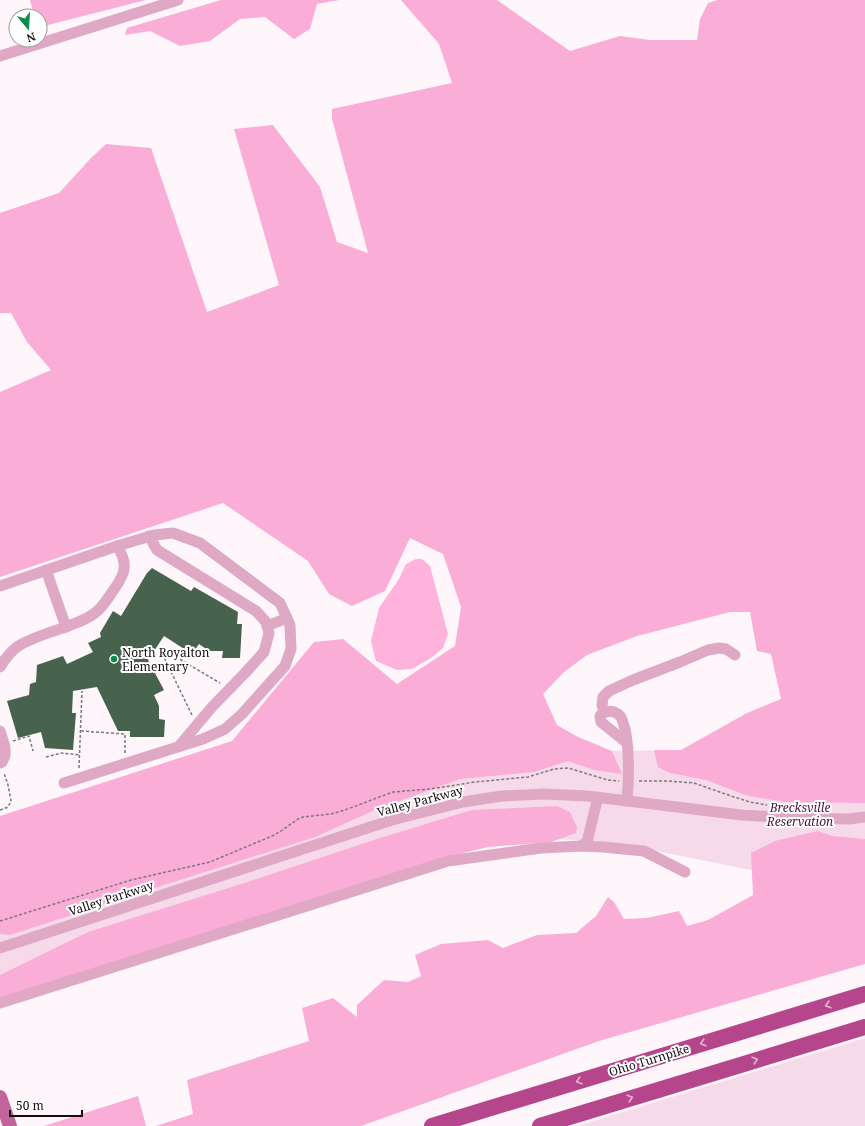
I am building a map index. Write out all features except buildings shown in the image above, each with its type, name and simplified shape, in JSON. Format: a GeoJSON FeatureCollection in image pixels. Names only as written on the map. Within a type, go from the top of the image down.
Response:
{"type":"FeatureCollection","features":[{"type":"Feature","properties":{"kind":"highway","name":"Ohio Turnpike"},"geometry":{"type":"LineString","coordinates":[[432,1126],[865,994]]}},
{"type":"Feature","properties":{"kind":"highway"},"geometry":{"type":"LineString","coordinates":[[540,1126],[865,1027]]}},
{"type":"Feature","properties":{"kind":"main road"},"geometry":{"type":"LineString","coordinates":[[0,1096],[10,1126]]}},
{"type":"Feature","properties":{"kind":"street"},"geometry":{"type":"LineString","coordinates":[[0,56],[178,0]]}},
{"type":"Feature","properties":{"kind":"street"},"geometry":{"type":"LineString","coordinates":[[0,586],[149,536],[173,533],[200,543],[280,602],[290,625],[291,649],[285,666],[242,714],[225,728],[203,739],[180,745],[64,783]]}},
{"type":"Feature","properties":{"kind":"street"},"geometry":{"type":"LineString","coordinates":[[149,536],[157,550],[256,611],[266,622],[269,633],[264,652],[245,674],[212,707],[180,745]]}},
{"type":"Feature","properties":{"kind":"street"},"geometry":{"type":"LineString","coordinates":[[0,668],[3,657],[19,645],[66,627],[96,613],[124,572],[124,562],[117,546]]}},
{"type":"Feature","properties":{"kind":"street"},"geometry":{"type":"LineString","coordinates":[[46,570],[66,627]]}},
{"type":"Feature","properties":{"kind":"street"},"geometry":{"type":"LineString","coordinates":[[267,626],[287,618]]}},
{"type":"Feature","properties":{"kind":"street"},"geometry":{"type":"LineString","coordinates":[[604,712],[602,705],[603,697],[609,691],[627,683],[708,650],[718,648],[726,649],[735,654]]}},
{"type":"Feature","properties":{"kind":"street"},"geometry":{"type":"LineString","coordinates":[[627,743],[601,722],[600,716],[604,712],[610,711],[619,714],[622,720],[627,743],[629,759],[628,801]]}},
{"type":"Feature","properties":{"kind":"street"},"geometry":{"type":"LineString","coordinates":[[0,731],[5,746],[5,756],[2,766]]}},
{"type":"Feature","properties":{"kind":"street","name":"Valley Parkway"},"geometry":{"type":"LineString","coordinates":[[0,948],[392,820],[463,802],[502,796],[544,794],[598,797],[742,815],[795,818],[865,817]]}},
{"type":"Feature","properties":{"kind":"street"},"geometry":{"type":"LineString","coordinates":[[581,846],[587,842],[598,797]]}},
{"type":"Feature","properties":{"kind":"street"},"geometry":{"type":"LineString","coordinates":[[0,1003],[448,861],[542,848],[581,846],[603,847],[644,851],[685,872]]}},
{"type":"Feature","properties":{"kind":"path"},"geometry":{"type":"LineString","coordinates":[[192,717],[159,647],[224,685]]}},
{"type":"Feature","properties":{"kind":"path"},"geometry":{"type":"LineString","coordinates":[[79,770],[82,691]]}},
{"type":"Feature","properties":{"kind":"path"},"geometry":{"type":"LineString","coordinates":[[80,732],[125,734],[125,755]]}},
{"type":"Feature","properties":{"kind":"path"},"geometry":{"type":"LineString","coordinates":[[10,742],[29,736],[33,751]]}},
{"type":"Feature","properties":{"kind":"path"},"geometry":{"type":"LineString","coordinates":[[46,757],[61,753],[80,755]]}},
{"type":"Feature","properties":{"kind":"path"},"geometry":{"type":"LineString","coordinates":[[0,810],[8,807],[11,801],[2,766]]}},
{"type":"Feature","properties":{"kind":"green space","name":"Brecksville Reservation"},"geometry":{"type":"Polygon","coordinates":[[[865,750],[865,871],[800,880],[642,848],[604,842],[548,839],[490,844],[0,996],[0,903],[547,751],[865,750]]]}},
{"type":"Feature","properties":{"kind":"green space"},"geometry":{"type":"Polygon","coordinates":[[[865,1038],[865,1126],[577,1126],[865,1038]]]}},
{"type":"Feature","properties":{"kind":"shaded area"},"geometry":{"type":"Polygon","coordinates":[[[30,0],[146,0],[48,25],[48,8],[32,8],[30,0]]]}},
{"type":"Feature","properties":{"kind":"shaded area"},"geometry":{"type":"Polygon","coordinates":[[[221,0],[339,0],[317,4],[310,29],[294,39],[265,17],[240,19],[210,41],[180,46],[150,31],[125,35],[127,28],[221,0]]]}},
{"type":"Feature","properties":{"kind":"shaded area"},"geometry":{"type":"Polygon","coordinates":[[[401,0],[497,0],[570,51],[620,36],[650,40],[697,40],[700,19],[708,3],[718,0],[865,0],[865,803],[786,802],[748,796],[706,780],[670,773],[658,767],[654,750],[681,750],[747,713],[781,699],[771,654],[757,651],[750,612],[730,612],[637,636],[587,655],[564,672],[543,694],[557,725],[578,737],[612,751],[622,774],[594,770],[568,761],[534,772],[460,779],[375,810],[315,837],[10,935],[0,934],[0,816],[232,741],[314,642],[343,639],[397,684],[455,646],[461,607],[443,554],[410,538],[385,591],[352,606],[329,594],[308,561],[223,503],[0,577],[0,392],[51,370],[27,342],[11,313],[0,313],[0,213],[59,193],[106,144],[151,148],[207,312],[279,285],[234,129],[273,125],[320,187],[337,242],[368,253],[332,119],[332,109],[452,83],[439,44],[401,0]]]}},
{"type":"Feature","properties":{"kind":"shaded area"},"geometry":{"type":"Polygon","coordinates":[[[416,559],[422,559],[430,566],[448,634],[443,648],[431,658],[412,669],[397,670],[376,661],[371,641],[379,608],[399,579],[406,564],[416,559]]]}},
{"type":"Feature","properties":{"kind":"shaded area"},"geometry":{"type":"Polygon","coordinates":[[[557,806],[570,812],[577,827],[576,833],[551,842],[488,847],[443,858],[0,999],[0,975],[88,932],[472,810],[557,806]]]}},
{"type":"Feature","properties":{"kind":"shaded area"},"geometry":{"type":"Polygon","coordinates":[[[818,831],[832,836],[865,839],[865,964],[599,1041],[361,1126],[156,1126],[193,1114],[187,1080],[309,1041],[302,1008],[333,998],[357,1017],[357,1005],[384,980],[408,982],[421,976],[415,955],[441,944],[488,940],[503,948],[537,935],[576,933],[596,916],[608,897],[614,902],[624,919],[647,918],[679,911],[687,926],[708,920],[753,895],[751,853],[775,841],[818,831]]]}},
{"type":"Feature","properties":{"kind":"shaded area"},"geometry":{"type":"Polygon","coordinates":[[[138,1096],[146,1126],[44,1126],[138,1096]]]}},
{"type":"Feature","properties":{"kind":"place","name":"North Royalton Elementary"},"geometry":{"type":"Point","coordinates":[114,659]}}]}
